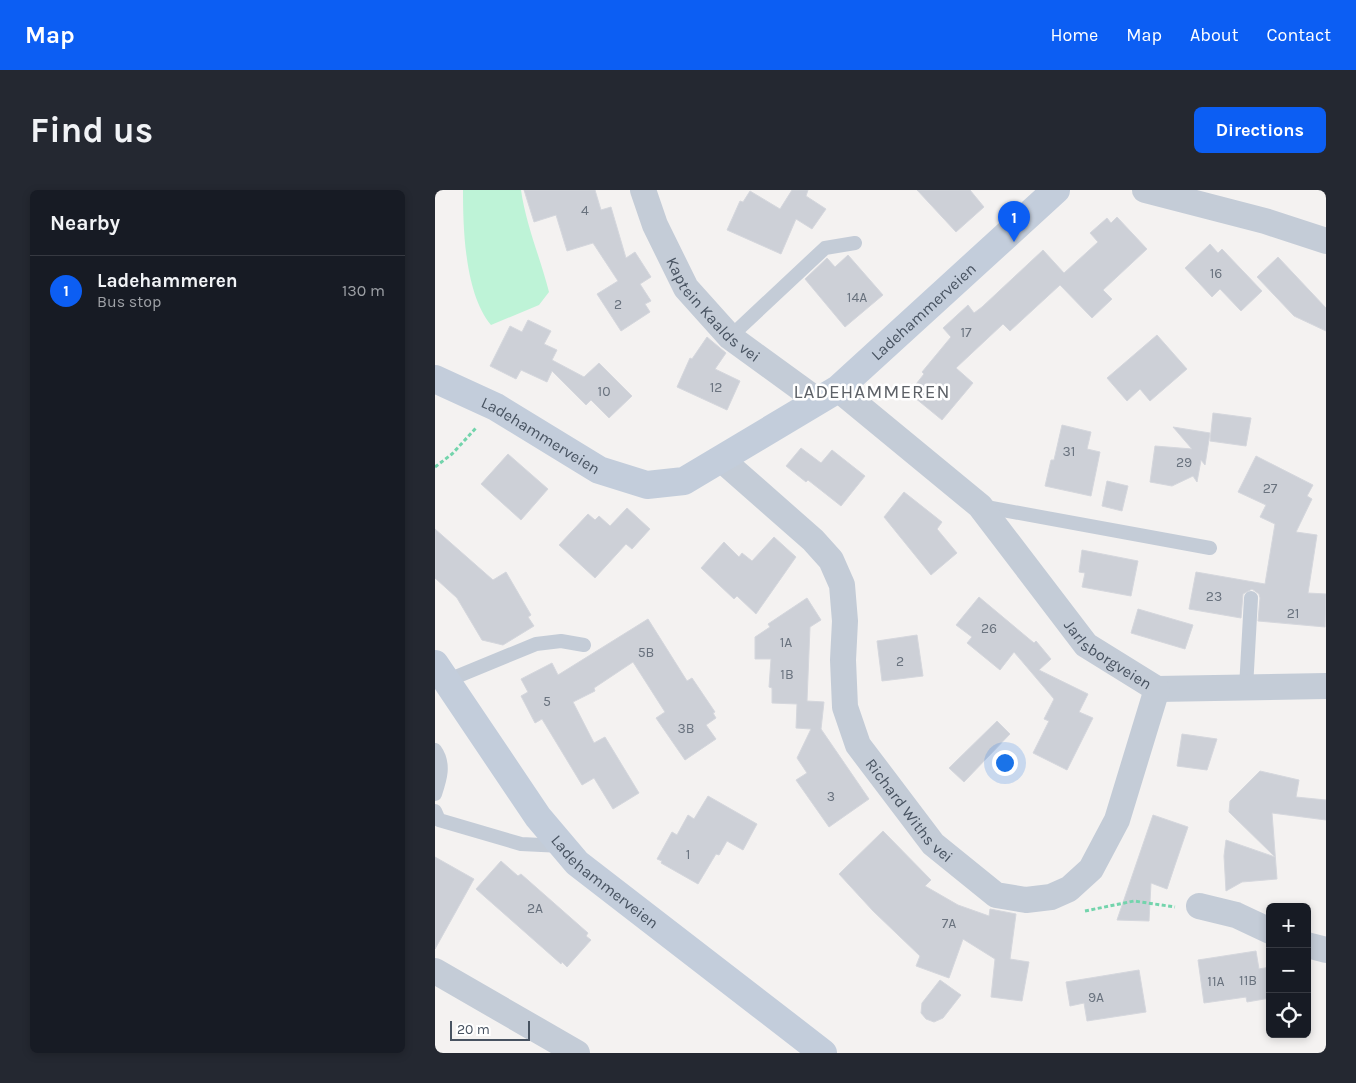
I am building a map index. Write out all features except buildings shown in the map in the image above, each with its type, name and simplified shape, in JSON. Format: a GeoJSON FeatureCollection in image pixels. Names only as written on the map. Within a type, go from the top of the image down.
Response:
{"type":"FeatureCollection","features":[{"type":"Feature","properties":{"kind":"street","name":"Kaptein Kaalds vei"},"geometry":{"type":"LineString","coordinates":[[643,190],[655,225],[686,288],[730,337],[828,395]]}},
{"type":"Feature","properties":{"kind":"street","name":"Ladehammerveien"},"geometry":{"type":"LineString","coordinates":[[435,379],[496,407],[599,470],[647,485],[685,481],[723,460],[828,395],[1057,190]]}},
{"type":"Feature","properties":{"kind":"street"},"geometry":{"type":"LineString","coordinates":[[1145,190],[1265,221],[1326,240]]}},
{"type":"Feature","properties":{"kind":"street","name":"Jarlsborgveien"},"geometry":{"type":"LineString","coordinates":[[828,395],[980,506],[1086,644],[1157,688],[1326,686]]}},
{"type":"Feature","properties":{"kind":"street","name":"Richard Withs vei"},"geometry":{"type":"LineString","coordinates":[[723,460],[813,540],[831,560],[843,594],[845,622],[843,660],[845,707],[858,745],[933,844],[996,895],[1026,900],[1051,898],[1069,889],[1091,869],[1117,820],[1157,688]]}},
{"type":"Feature","properties":{"kind":"street","name":"Ladehammerveien"},"geometry":{"type":"LineString","coordinates":[[441,673],[538,817],[577,863],[823,1053]]}},
{"type":"Feature","properties":{"kind":"street"},"geometry":{"type":"LineString","coordinates":[[1191,907],[1236,915],[1266,929]]}},
{"type":"Feature","properties":{"kind":"street"},"geometry":{"type":"LineString","coordinates":[[1311,946],[1326,950]]}},
{"type":"Feature","properties":{"kind":"street"},"geometry":{"type":"LineString","coordinates":[[435,972],[577,1053]]}},
{"type":"Feature","properties":{"kind":"lane"},"geometry":{"type":"LineString","coordinates":[[730,337],[825,248],[855,243]]}},
{"type":"Feature","properties":{"kind":"lane","name":"Jarlsborgveien"},"geometry":{"type":"LineString","coordinates":[[980,506],[1210,548]]}},
{"type":"Feature","properties":{"kind":"lane"},"geometry":{"type":"LineString","coordinates":[[1246,688],[1251,598]]}},
{"type":"Feature","properties":{"kind":"lane"},"geometry":{"type":"LineString","coordinates":[[441,673],[536,644],[561,641],[584,645]]}},
{"type":"Feature","properties":{"kind":"lane"},"geometry":{"type":"LineString","coordinates":[[435,750],[441,761],[440,778],[435,794]]}},
{"type":"Feature","properties":{"kind":"lane"},"geometry":{"type":"LineString","coordinates":[[435,811],[439,820],[521,844],[563,846]]}},
{"type":"Feature","properties":{"kind":"path"},"geometry":{"type":"LineString","coordinates":[[435,467],[452,454],[496,407]]}},
{"type":"Feature","properties":{"kind":"path"},"geometry":{"type":"LineString","coordinates":[[1069,889],[1080,910],[1085,911],[1134,901],[1191,907]]}},
{"type":"Feature","properties":{"kind":"green space"},"geometry":{"type":"Polygon","coordinates":[[[463,190],[521,190],[523,203],[549,292],[539,305],[491,325],[482,312],[476,296],[467,261],[463,190]]]}},
{"type":"Feature","properties":{"kind":"place","name":"Ladehammeren"},"geometry":{"type":"Point","coordinates":[1014,242]}},
{"type":"Feature","properties":{"kind":"district","name":"LADEHAMMEREN"},"geometry":{"type":"Point","coordinates":[872,391]}}]}
